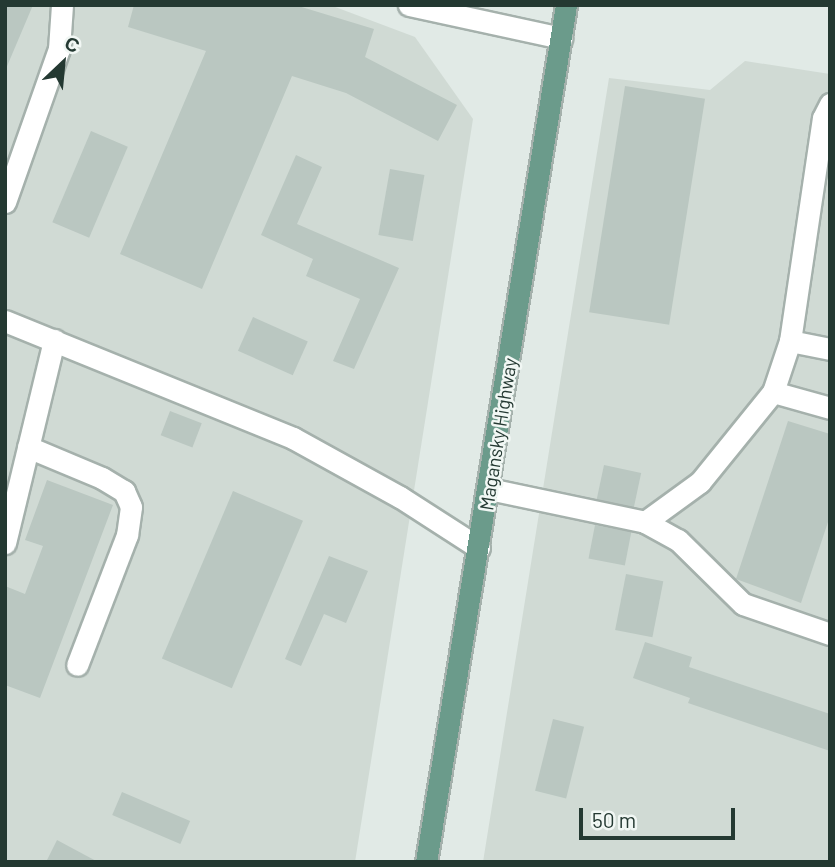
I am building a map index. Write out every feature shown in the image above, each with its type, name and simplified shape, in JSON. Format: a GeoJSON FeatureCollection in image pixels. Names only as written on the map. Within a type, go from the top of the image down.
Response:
{"type":"FeatureCollection","features":[{"type":"Feature","properties":{"kind":"main road","name":"Magansky Highway"},"geometry":{"type":"LineString","coordinates":[[426,862],[480,548],[566,5]]}},
{"type":"Feature","properties":{"kind":"lane"},"geometry":{"type":"LineString","coordinates":[[5,202],[60,49],[62,5]]}},
{"type":"Feature","properties":{"kind":"lane"},"geometry":{"type":"LineString","coordinates":[[409,5],[561,38]]}},
{"type":"Feature","properties":{"kind":"lane"},"geometry":{"type":"LineString","coordinates":[[645,522],[700,482],[773,392],[790,341],[823,118],[830,104]]}},
{"type":"Feature","properties":{"kind":"lane"},"geometry":{"type":"LineString","coordinates":[[5,320],[293,438],[400,497],[480,548]]}},
{"type":"Feature","properties":{"kind":"lane"},"geometry":{"type":"LineString","coordinates":[[5,544],[54,340]]}},
{"type":"Feature","properties":{"kind":"lane"},"geometry":{"type":"LineString","coordinates":[[790,341],[830,349]]}},
{"type":"Feature","properties":{"kind":"lane"},"geometry":{"type":"LineString","coordinates":[[773,392],[830,408]]}},
{"type":"Feature","properties":{"kind":"lane"},"geometry":{"type":"LineString","coordinates":[[27,447],[102,478],[124,491],[131,507],[127,535],[77,665]]}},
{"type":"Feature","properties":{"kind":"lane"},"geometry":{"type":"LineString","coordinates":[[489,489],[645,522],[686,547],[743,604],[830,634]]}},
{"type":"Feature","properties":{"kind":"shaded area"},"geometry":{"type":"Polygon","coordinates":[[[5,5],[330,5],[415,37],[473,119],[355,862],[5,862],[5,5]]]}},
{"type":"Feature","properties":{"kind":"shaded area"},"geometry":{"type":"Polygon","coordinates":[[[745,61],[830,74],[830,862],[483,862],[609,78],[710,90],[745,61]]]}},
{"type":"Feature","properties":{"kind":"building"},"geometry":{"type":"Polygon","coordinates":[[[5,5],[33,5],[5,71],[5,5]]]}},
{"type":"Feature","properties":{"kind":"building"},"geometry":{"type":"Polygon","coordinates":[[[134,5],[295,5],[374,29],[365,57],[457,105],[438,141],[346,93],[292,76],[202,289],[120,254],[206,51],[128,27],[134,5]]]}},
{"type":"Feature","properties":{"kind":"building"},"geometry":{"type":"Polygon","coordinates":[[[625,86],[705,99],[669,325],[589,312],[625,86]]]}},
{"type":"Feature","properties":{"kind":"building"},"geometry":{"type":"Polygon","coordinates":[[[91,131],[128,147],[89,238],[52,222],[91,131]]]}},
{"type":"Feature","properties":{"kind":"building"},"geometry":{"type":"Polygon","coordinates":[[[296,155],[322,167],[297,224],[399,268],[354,369],[333,361],[360,299],[306,276],[313,259],[261,235],[296,155]]]}},
{"type":"Feature","properties":{"kind":"building"},"geometry":{"type":"Polygon","coordinates":[[[390,169],[424,175],[413,241],[378,235],[390,169]]]}},
{"type":"Feature","properties":{"kind":"building"},"geometry":{"type":"Polygon","coordinates":[[[253,317],[308,341],[293,375],[238,351],[253,317]]]}},
{"type":"Feature","properties":{"kind":"building"},"geometry":{"type":"Polygon","coordinates":[[[170,411],[202,423],[192,447],[161,435],[170,411]]]}},
{"type":"Feature","properties":{"kind":"building"},"geometry":{"type":"Polygon","coordinates":[[[788,421],[830,434],[830,516],[801,603],[736,579],[788,421]]]}},
{"type":"Feature","properties":{"kind":"building"},"geometry":{"type":"Polygon","coordinates":[[[604,465],[641,473],[634,507],[597,499],[604,465]]]}},
{"type":"Feature","properties":{"kind":"building"},"geometry":{"type":"Polygon","coordinates":[[[47,480],[113,505],[40,698],[5,685],[5,586],[25,594],[43,546],[25,540],[47,480]]]}},
{"type":"Feature","properties":{"kind":"building"},"geometry":{"type":"Polygon","coordinates":[[[233,491],[303,521],[232,688],[162,659],[233,491]]]}},
{"type":"Feature","properties":{"kind":"building"},"geometry":{"type":"Polygon","coordinates":[[[595,525],[631,532],[625,565],[589,558],[595,525]]]}},
{"type":"Feature","properties":{"kind":"building"},"geometry":{"type":"Polygon","coordinates":[[[329,556],[368,571],[346,623],[324,614],[301,666],[285,659],[329,556]]]}},
{"type":"Feature","properties":{"kind":"building"},"geometry":{"type":"Polygon","coordinates":[[[626,574],[663,581],[652,637],[615,630],[626,574]]]}},
{"type":"Feature","properties":{"kind":"building"},"geometry":{"type":"Polygon","coordinates":[[[645,642],[692,657],[689,667],[830,714],[830,751],[688,703],[690,698],[633,678],[645,642]]]}},
{"type":"Feature","properties":{"kind":"building"},"geometry":{"type":"Polygon","coordinates":[[[553,719],[584,727],[566,799],[535,791],[553,719]]]}},
{"type":"Feature","properties":{"kind":"building"},"geometry":{"type":"Polygon","coordinates":[[[122,792],[190,821],[180,844],[112,815],[122,792]]]}},
{"type":"Feature","properties":{"kind":"building"},"geometry":{"type":"Polygon","coordinates":[[[57,840],[98,862],[46,862],[57,840]]]}}]}
